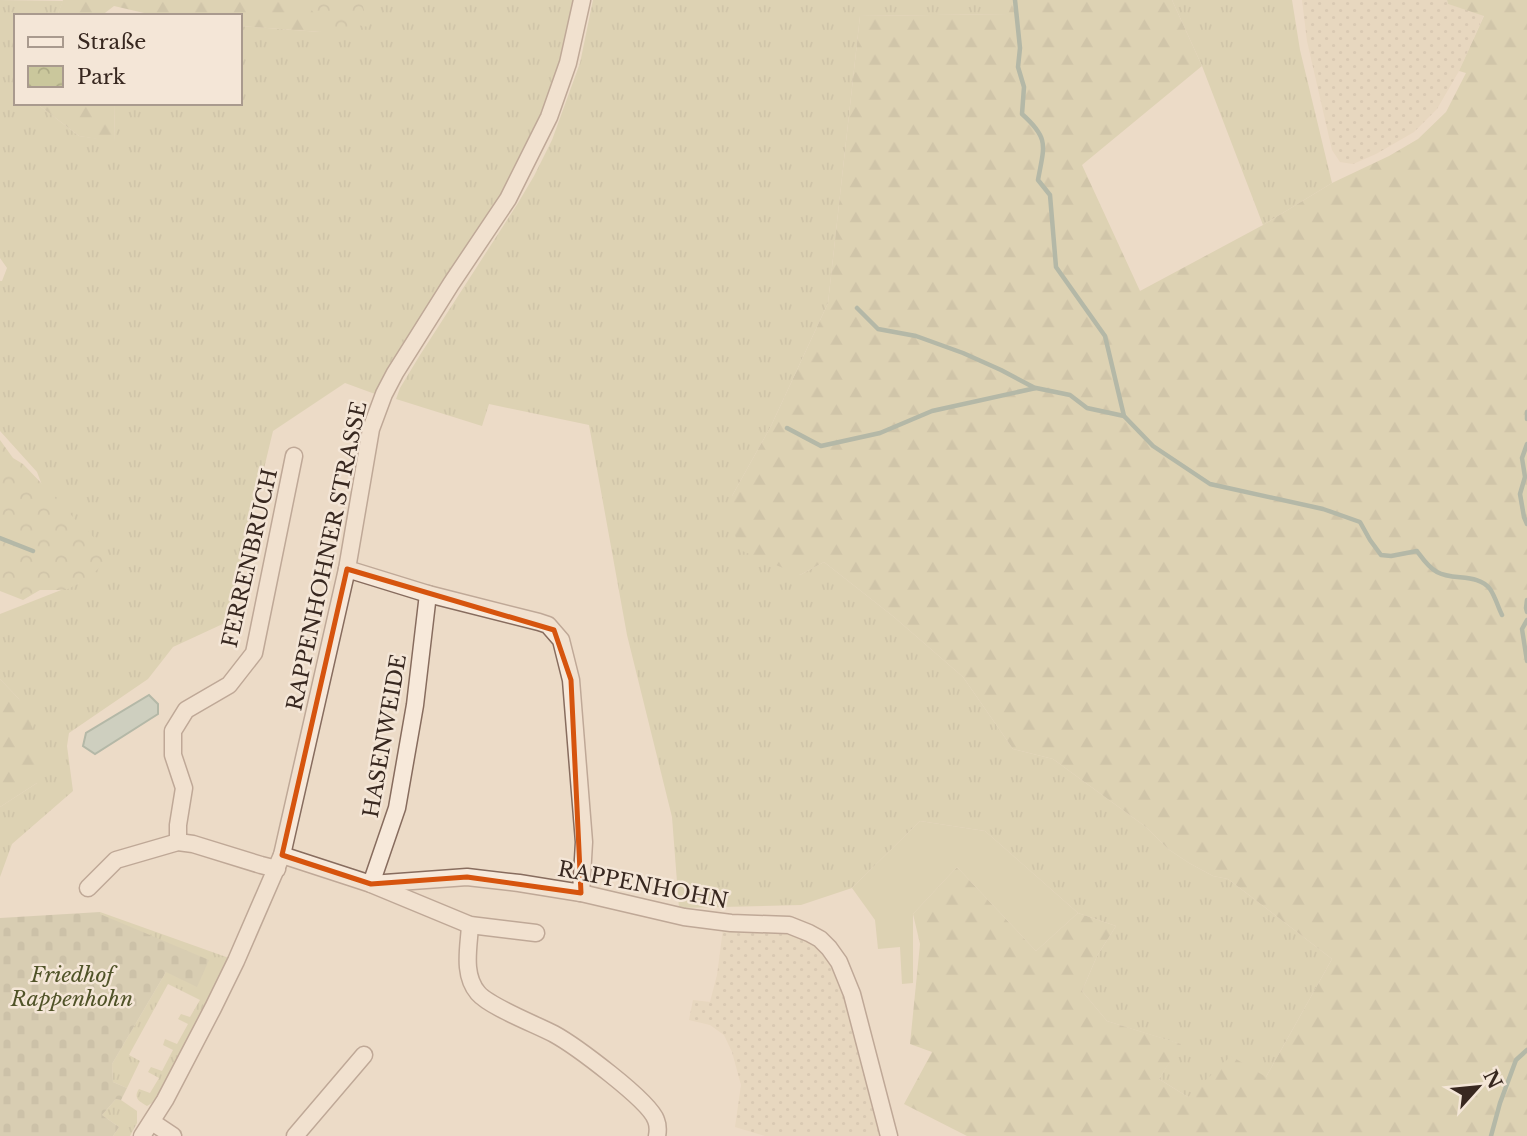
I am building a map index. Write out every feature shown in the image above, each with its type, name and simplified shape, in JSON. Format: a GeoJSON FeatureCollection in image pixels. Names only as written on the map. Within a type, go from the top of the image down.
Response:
{"type":"FeatureCollection","features":[{"type":"Feature","properties":{"kind":"street","name":"RAPPENHOHNER STRASSE"},"geometry":{"type":"LineString","coordinates":[[142,1136],[186,1061],[219,996],[279,862],[347,569],[371,429],[384,394],[451,284],[508,199],[549,117],[564,74],[582,0]]}},
{"type":"Feature","properties":{"kind":"street","name":"FERRENBRUCH"},"geometry":{"type":"LineString","coordinates":[[178,842],[184,788],[173,755],[173,731],[186,710],[229,685],[254,653],[294,456]]}},
{"type":"Feature","properties":{"kind":"street"},"geometry":{"type":"LineString","coordinates":[[347,569],[428,594],[539,622],[548,625],[561,640],[571,680],[580,786],[584,842],[581,893]]}},
{"type":"Feature","properties":{"kind":"street","name":"HASENWEIDE"},"geometry":{"type":"LineString","coordinates":[[371,884],[397,808],[415,705],[428,594]]}},
{"type":"Feature","properties":{"kind":"street"},"geometry":{"type":"LineString","coordinates":[[88,888],[117,860],[178,842],[261,865],[279,862]]}},
{"type":"Feature","properties":{"kind":"street","name":"RAPPENHOHN"},"geometry":{"type":"LineString","coordinates":[[279,862],[371,884],[470,925],[536,933]]}},
{"type":"Feature","properties":{"kind":"street","name":"RAPPENHOHN"},"geometry":{"type":"LineString","coordinates":[[371,884],[467,877],[519,883],[581,893],[684,917],[731,923],[789,925],[820,939],[839,962],[852,994],[889,1136]]}},
{"type":"Feature","properties":{"kind":"street"},"geometry":{"type":"LineString","coordinates":[[470,925],[468,974],[478,993],[489,1002],[557,1036],[597,1070],[636,1096],[651,1110],[657,1122],[657,1136]]}},
{"type":"Feature","properties":{"kind":"street"},"geometry":{"type":"LineString","coordinates":[[295,1136],[364,1055]]}},
{"type":"Feature","properties":{"kind":"street"},"geometry":{"type":"LineString","coordinates":[[152,1122],[173,1136]]}},
{"type":"Feature","properties":{"kind":"highlighted area"},"geometry":{"type":"Polygon","coordinates":[[[347,569],[554,630],[571,680],[581,893],[467,877],[371,884],[282,855],[347,569]]]}},
{"type":"Feature","properties":{"kind":"shaded area"},"geometry":{"type":"Polygon","coordinates":[[[1302,0],[1447,0],[1448,4],[1484,15],[1459,71],[1437,109],[1414,132],[1353,164],[1340,162],[1332,150],[1307,41],[1302,0]]]}},
{"type":"Feature","properties":{"kind":"shaded area"},"geometry":{"type":"Polygon","coordinates":[[[149,695],[158,704],[158,714],[95,754],[83,746],[86,733],[149,695]]]}},
{"type":"Feature","properties":{"kind":"shaded area"},"geometry":{"type":"Polygon","coordinates":[[[723,929],[789,932],[821,949],[833,963],[884,1136],[765,1136],[735,1127],[741,1085],[732,1052],[724,1035],[710,1025],[689,1020],[693,1000],[710,1002],[717,975],[723,929]]]}},
{"type":"Feature","properties":{"kind":"green space"},"geometry":{"type":"Polygon","coordinates":[[[0,0],[63,1],[58,14],[14,14],[14,105],[39,105],[79,136],[115,141],[114,105],[242,105],[242,26],[320,32],[358,0],[574,0],[554,78],[521,161],[465,251],[441,283],[375,394],[345,383],[273,431],[227,622],[173,647],[148,679],[69,733],[67,746],[73,791],[12,844],[0,877],[0,807],[37,783],[19,699],[0,679],[0,614],[79,583],[37,472],[0,431],[0,281],[7,268],[0,258],[0,0]]]}},
{"type":"Feature","properties":{"kind":"green space"},"geometry":{"type":"Polygon","coordinates":[[[63,0],[358,0],[348,27],[320,32],[242,26],[242,14],[148,14],[114,6],[104,14],[58,14],[63,0]]]}},
{"type":"Feature","properties":{"kind":"green space"},"geometry":{"type":"Polygon","coordinates":[[[305,0],[361,0],[369,27],[351,24],[347,31],[339,35],[325,30],[305,0]]]}},
{"type":"Feature","properties":{"kind":"green space"},"geometry":{"type":"Polygon","coordinates":[[[593,0],[1014,0],[1009,14],[860,16],[828,303],[771,426],[732,496],[800,575],[824,562],[894,617],[963,677],[1013,749],[1053,759],[1146,827],[1168,849],[1213,876],[1228,879],[1332,959],[1266,1077],[1188,1097],[1159,1079],[1180,1044],[1107,1021],[1082,991],[1097,956],[1116,926],[1078,913],[985,831],[920,821],[852,888],[801,905],[679,908],[672,817],[627,635],[589,425],[489,404],[482,426],[396,399],[420,355],[518,203],[552,140],[580,63],[593,0]]]}},
{"type":"Feature","properties":{"kind":"green space"},"geometry":{"type":"Polygon","coordinates":[[[1014,0],[1172,0],[1202,66],[1082,165],[1140,291],[1263,225],[1332,183],[1418,139],[1446,112],[1466,73],[1459,71],[1484,16],[1448,4],[1447,0],[1527,0],[1527,1136],[967,1136],[904,1104],[932,1052],[910,1044],[920,944],[913,914],[957,867],[1036,951],[1078,913],[1116,926],[1097,956],[1082,991],[1107,1021],[1181,1044],[1159,1079],[1188,1097],[1231,1056],[1266,1077],[1332,959],[1228,879],[1213,876],[1168,849],[1146,827],[1053,759],[1013,749],[963,677],[894,617],[824,562],[800,575],[740,550],[733,529],[732,496],[771,426],[828,303],[860,16],[1008,14],[1014,0]]]}},
{"type":"Feature","properties":{"kind":"green space"},"geometry":{"type":"Polygon","coordinates":[[[1172,0],[1292,0],[1300,50],[1332,183],[1263,225],[1202,66],[1172,0]]]}},
{"type":"Feature","properties":{"kind":"green space"},"geometry":{"type":"Polygon","coordinates":[[[39,105],[114,105],[115,142],[79,136],[39,105]]]}},
{"type":"Feature","properties":{"kind":"green space"},"geometry":{"type":"Polygon","coordinates":[[[0,440],[13,458],[23,464],[102,548],[103,555],[108,560],[87,579],[66,590],[40,590],[23,600],[0,591],[0,440]]]}},
{"type":"Feature","properties":{"kind":"green space"},"geometry":{"type":"Polygon","coordinates":[[[0,679],[19,699],[48,766],[37,783],[0,807],[0,679]]]}},
{"type":"Feature","properties":{"kind":"green space"},"geometry":{"type":"Polygon","coordinates":[[[920,821],[985,831],[1078,913],[1036,951],[957,867],[913,914],[913,983],[902,984],[900,947],[878,949],[875,920],[852,888],[920,821]]]}},
{"type":"Feature","properties":{"kind":"green space"},"geometry":{"type":"Polygon","coordinates":[[[100,912],[229,958],[181,1058],[155,1101],[147,1106],[138,1099],[137,1092],[139,1089],[150,1093],[159,1078],[148,1072],[151,1067],[162,1071],[173,1050],[163,1045],[165,1039],[177,1044],[188,1024],[178,1019],[181,1014],[190,1017],[200,1000],[168,984],[129,1055],[140,1061],[127,1088],[113,1082],[112,1064],[166,972],[99,914],[100,912]]]}},
{"type":"Feature","properties":{"kind":"green space","name":"Friedhof Rappenhohn"},"geometry":{"type":"Polygon","coordinates":[[[100,912],[209,960],[197,987],[166,972],[112,1064],[113,1082],[127,1088],[121,1100],[116,1099],[102,1115],[119,1127],[113,1136],[0,1136],[0,918],[100,912]]]}},
{"type":"Feature","properties":{"kind":"green space"},"geometry":{"type":"Polygon","coordinates":[[[116,1099],[137,1111],[137,1123],[130,1136],[113,1136],[119,1127],[102,1115],[116,1099]]]}},
{"type":"Feature","properties":{"kind":"waterway"},"geometry":{"type":"LineString","coordinates":[[1015,0],[1020,48],[1018,67],[1024,87],[1022,114],[1037,130],[1043,144],[1038,180],[1050,195],[1056,267],[1105,336],[1124,416],[1153,446],[1210,484],[1323,509],[1360,522],[1381,555],[1417,551],[1428,565],[1443,575],[1472,579],[1485,584],[1492,592],[1502,615]]}},
{"type":"Feature","properties":{"kind":"waterway"},"geometry":{"type":"LineString","coordinates":[[857,308],[878,329],[916,336],[963,353],[1035,388]]}},
{"type":"Feature","properties":{"kind":"waterway"},"geometry":{"type":"LineString","coordinates":[[787,428],[821,446],[880,433],[932,411],[1036,388],[1070,395],[1087,408],[1124,416]]}},
{"type":"Feature","properties":{"kind":"waterway"},"geometry":{"type":"LineString","coordinates":[[1527,412],[1527,419]]}},
{"type":"Feature","properties":{"kind":"waterway"},"geometry":{"type":"LineString","coordinates":[[1527,444],[1522,458],[1525,477],[1520,494],[1527,524]]}},
{"type":"Feature","properties":{"kind":"waterway"},"geometry":{"type":"LineString","coordinates":[[0,538],[33,551]]}},
{"type":"Feature","properties":{"kind":"waterway"},"geometry":{"type":"LineString","coordinates":[[1527,600],[1527,612]]}},
{"type":"Feature","properties":{"kind":"waterway"},"geometry":{"type":"LineString","coordinates":[[1527,620],[1522,629],[1527,661]]}},
{"type":"Feature","properties":{"kind":"waterway"},"geometry":{"type":"LineString","coordinates":[[1491,1136],[1516,1060],[1527,1050]]}}]}
